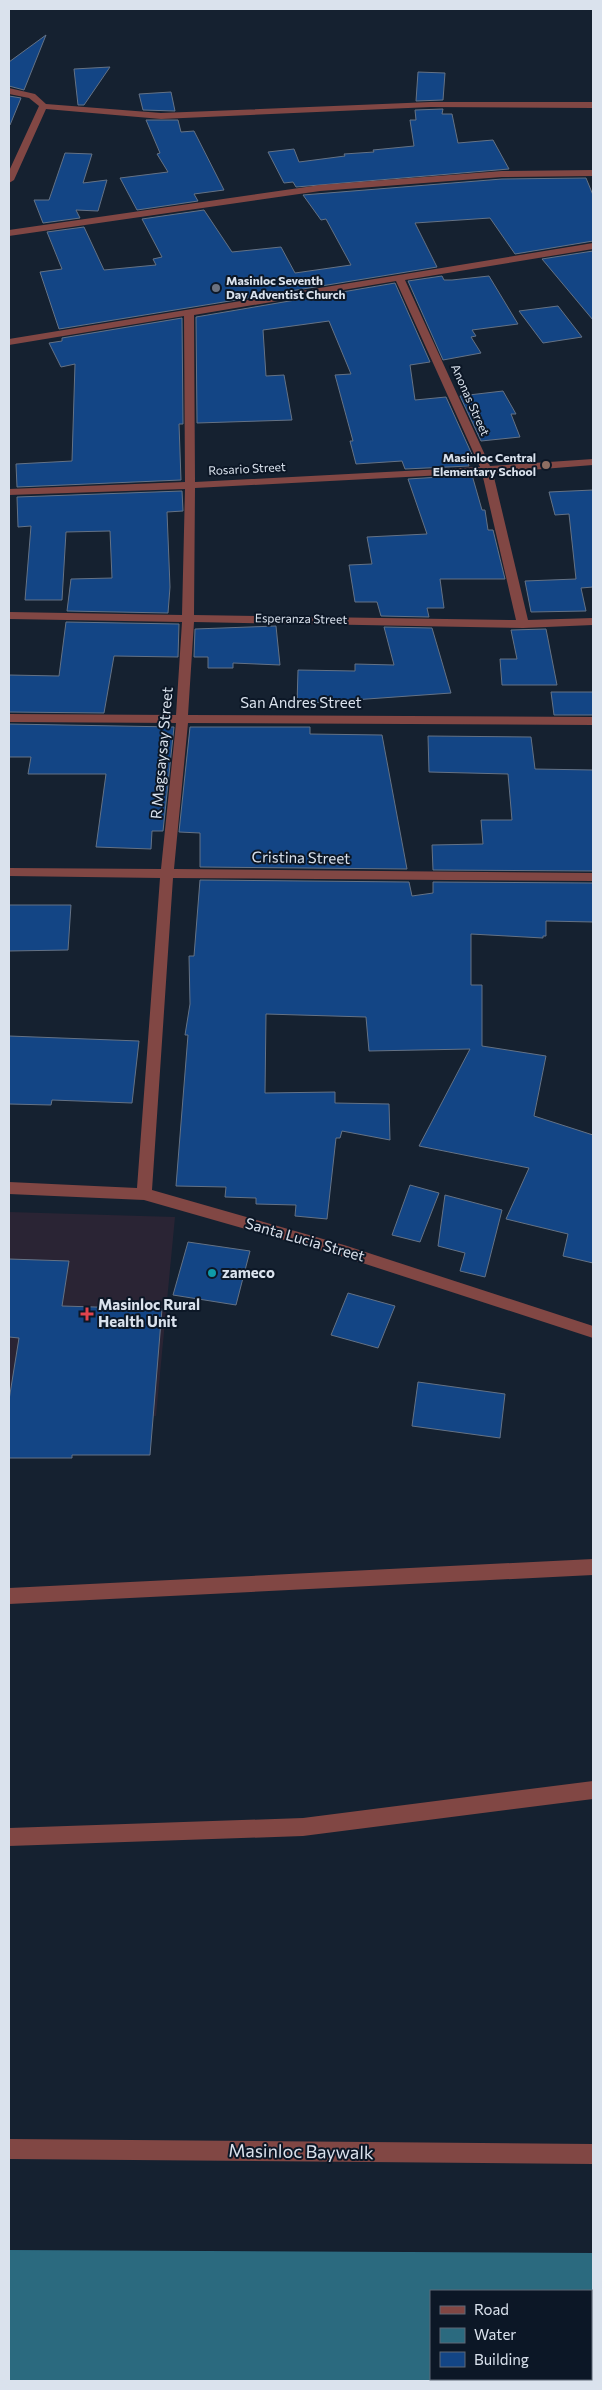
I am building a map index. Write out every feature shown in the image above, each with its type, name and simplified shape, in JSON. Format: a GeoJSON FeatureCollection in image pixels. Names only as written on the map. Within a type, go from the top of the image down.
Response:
{"type":"FeatureCollection","features":[{"type":"Feature","properties":{"kind":"street"},"geometry":{"type":"LineString","coordinates":[[9,91],[39,98],[43,106]]}},
{"type":"Feature","properties":{"kind":"street"},"geometry":{"type":"LineString","coordinates":[[43,106],[162,116],[379,105],[593,105]]}},
{"type":"Feature","properties":{"kind":"street"},"geometry":{"type":"LineString","coordinates":[[9,180],[43,106]]}},
{"type":"Feature","properties":{"kind":"street"},"geometry":{"type":"LineString","coordinates":[[9,233],[320,188],[502,174],[593,173]]}},
{"type":"Feature","properties":{"kind":"street"},"geometry":{"type":"LineString","coordinates":[[9,342],[189,314],[593,246]]}},
{"type":"Feature","properties":{"kind":"street","name":"Anonas Street"},"geometry":{"type":"LineString","coordinates":[[400,279],[487,471],[523,624]]}},
{"type":"Feature","properties":{"kind":"street","name":"R Magsaysay Street"},"geometry":{"type":"LineString","coordinates":[[144,1194],[167,873],[182,719],[188,617],[190,486],[189,314]]}},
{"type":"Feature","properties":{"kind":"street","name":"Rosario Street"},"geometry":{"type":"LineString","coordinates":[[9,492],[190,486],[487,471],[593,462]]}},
{"type":"Feature","properties":{"kind":"street","name":"Esperanza Street"},"geometry":{"type":"LineString","coordinates":[[9,615],[523,624],[593,622]]}},
{"type":"Feature","properties":{"kind":"street","name":"San Andres Street"},"geometry":{"type":"LineString","coordinates":[[9,718],[593,721]]}},
{"type":"Feature","properties":{"kind":"street","name":"Cristina Street"},"geometry":{"type":"LineString","coordinates":[[9,872],[593,877]]}},
{"type":"Feature","properties":{"kind":"street","name":"Santa Lucia Street"},"geometry":{"type":"LineString","coordinates":[[9,1188],[144,1194],[344,1251],[593,1332]]}},
{"type":"Feature","properties":{"kind":"street"},"geometry":{"type":"LineString","coordinates":[[9,1596],[593,1567]]}},
{"type":"Feature","properties":{"kind":"street"},"geometry":{"type":"LineString","coordinates":[[9,1837],[303,1827],[593,1790]]}},
{"type":"Feature","properties":{"kind":"street","name":"Masinloc Baywalk"},"geometry":{"type":"LineString","coordinates":[[9,2149],[593,2154]]}},
{"type":"Feature","properties":{"kind":"shaded area","name":"Masinloc Rural Health Unit"},"geometry":{"type":"Polygon","coordinates":[[[9,1212],[175,1217],[156,1416],[9,1410],[9,1212]]]}},
{"type":"Feature","properties":{"kind":"water"},"geometry":{"type":"Polygon","coordinates":[[[9,2250],[593,2253],[593,2381],[9,2381],[9,2250]]]}},
{"type":"Feature","properties":{"kind":"building"},"geometry":{"type":"Polygon","coordinates":[[[46,35],[24,90],[9,86],[9,62],[46,35]]]}},
{"type":"Feature","properties":{"kind":"building"},"geometry":{"type":"Polygon","coordinates":[[[110,67],[84,105],[78,105],[74,69],[110,67]]]}},
{"type":"Feature","properties":{"kind":"building"},"geometry":{"type":"Polygon","coordinates":[[[418,72],[445,73],[443,100],[416,101],[418,72]]]}},
{"type":"Feature","properties":{"kind":"building"},"geometry":{"type":"Polygon","coordinates":[[[171,92],[175,111],[143,110],[139,94],[171,92]]]}},
{"type":"Feature","properties":{"kind":"building"},"geometry":{"type":"Polygon","coordinates":[[[9,96],[21,98],[10,125],[9,125],[9,96]]]}},
{"type":"Feature","properties":{"kind":"building"},"geometry":{"type":"Polygon","coordinates":[[[443,109],[442,114],[452,114],[458,143],[493,140],[509,169],[296,187],[293,182],[284,183],[268,152],[294,149],[299,162],[345,156],[344,154],[414,146],[410,120],[416,120],[415,110],[443,109]]]}},
{"type":"Feature","properties":{"kind":"building"},"geometry":{"type":"Polygon","coordinates":[[[146,120],[178,120],[181,132],[194,131],[224,190],[194,194],[198,201],[137,210],[120,178],[168,172],[157,154],[160,153],[146,120]]]}},
{"type":"Feature","properties":{"kind":"building"},"geometry":{"type":"Polygon","coordinates":[[[65,153],[92,154],[83,183],[107,180],[98,211],[76,210],[80,218],[43,223],[34,200],[49,200],[65,153]]]}},
{"type":"Feature","properties":{"kind":"building"},"geometry":{"type":"Polygon","coordinates":[[[586,178],[593,195],[593,241],[515,254],[490,218],[415,223],[437,267],[59,329],[40,272],[62,269],[47,232],[84,227],[104,270],[156,265],[153,259],[162,257],[142,219],[204,210],[232,252],[281,247],[295,273],[351,265],[326,219],[321,220],[303,195],[502,179],[586,178]]]}},
{"type":"Feature","properties":{"kind":"building"},"geometry":{"type":"Polygon","coordinates":[[[593,251],[593,320],[542,259],[593,251]]]}},
{"type":"Feature","properties":{"kind":"building"},"geometry":{"type":"Polygon","coordinates":[[[442,276],[444,280],[452,280],[489,276],[518,324],[472,330],[476,336],[471,337],[481,353],[443,360],[408,281],[442,276]]]}},
{"type":"Feature","properties":{"kind":"building"},"geometry":{"type":"Polygon","coordinates":[[[395,283],[430,362],[410,365],[415,400],[446,397],[474,459],[467,459],[469,466],[405,469],[402,461],[356,464],[350,441],[353,441],[335,375],[351,374],[329,321],[263,330],[266,376],[284,375],[292,420],[197,423],[196,317],[395,283]]]}},
{"type":"Feature","properties":{"kind":"building"},"geometry":{"type":"Polygon","coordinates":[[[558,306],[582,337],[543,343],[519,311],[558,306]]]}},
{"type":"Feature","properties":{"kind":"building"},"geometry":{"type":"Polygon","coordinates":[[[182,318],[183,424],[179,424],[181,480],[17,487],[16,464],[72,461],[75,364],[61,367],[49,343],[62,341],[62,338],[182,318]]]}},
{"type":"Feature","properties":{"kind":"building"},"geometry":{"type":"Polygon","coordinates":[[[503,391],[516,414],[511,414],[520,437],[481,441],[460,396],[503,391]]]}},
{"type":"Feature","properties":{"kind":"building"},"geometry":{"type":"Polygon","coordinates":[[[472,475],[482,510],[485,510],[488,530],[493,530],[505,579],[440,579],[444,608],[427,608],[429,617],[381,616],[377,602],[355,602],[349,565],[372,564],[367,537],[427,534],[408,479],[472,475]]]}},
{"type":"Feature","properties":{"kind":"building"},"geometry":{"type":"Polygon","coordinates":[[[593,490],[593,587],[581,588],[586,611],[531,612],[525,581],[576,579],[569,514],[555,515],[549,492],[593,490]]]}},
{"type":"Feature","properties":{"kind":"building"},"geometry":{"type":"Polygon","coordinates":[[[182,491],[183,511],[167,512],[170,587],[168,613],[67,611],[71,579],[112,578],[110,531],[66,532],[62,600],[25,600],[31,526],[18,527],[17,497],[182,491]]]}},
{"type":"Feature","properties":{"kind":"building"},"geometry":{"type":"Polygon","coordinates":[[[66,622],[179,624],[178,657],[114,656],[104,713],[9,712],[9,675],[59,676],[66,622]]]}},
{"type":"Feature","properties":{"kind":"building"},"geometry":{"type":"Polygon","coordinates":[[[276,626],[280,665],[233,663],[233,668],[208,668],[208,657],[194,657],[195,629],[276,626]]]}},
{"type":"Feature","properties":{"kind":"building"},"geometry":{"type":"Polygon","coordinates":[[[384,627],[432,628],[451,693],[297,704],[298,670],[355,671],[355,664],[394,665],[384,627]]]}},
{"type":"Feature","properties":{"kind":"building"},"geometry":{"type":"Polygon","coordinates":[[[546,629],[557,685],[502,685],[500,659],[517,659],[511,630],[546,629]]]}},
{"type":"Feature","properties":{"kind":"building"},"geometry":{"type":"Polygon","coordinates":[[[551,692],[593,692],[593,715],[554,715],[551,692]]]}},
{"type":"Feature","properties":{"kind":"building"},"geometry":{"type":"Polygon","coordinates":[[[9,724],[174,727],[163,831],[152,831],[151,849],[96,847],[106,774],[28,774],[31,757],[9,757],[9,724]]]}},
{"type":"Feature","properties":{"kind":"building"},"geometry":{"type":"Polygon","coordinates":[[[190,727],[310,727],[310,734],[382,735],[407,869],[200,867],[200,833],[179,832],[190,727]]]}},
{"type":"Feature","properties":{"kind":"building"},"geometry":{"type":"Polygon","coordinates":[[[428,736],[531,737],[535,769],[593,770],[593,871],[433,870],[432,845],[483,844],[481,820],[512,820],[508,774],[429,772],[428,736]]]}},
{"type":"Feature","properties":{"kind":"building"},"geometry":{"type":"Polygon","coordinates":[[[200,880],[409,882],[412,896],[433,893],[433,882],[593,883],[593,922],[546,921],[546,936],[543,936],[543,938],[471,934],[471,985],[482,985],[482,1046],[546,1056],[534,1116],[593,1135],[593,1263],[563,1256],[568,1234],[506,1219],[529,1168],[419,1146],[470,1049],[369,1051],[366,1017],[266,1014],[265,1093],[335,1092],[335,1103],[389,1104],[390,1140],[342,1131],[340,1138],[336,1138],[327,1219],[295,1216],[296,1205],[256,1204],[256,1198],[225,1197],[226,1187],[176,1186],[188,1035],[185,1035],[190,1004],[189,956],[194,956],[200,880]]]}},
{"type":"Feature","properties":{"kind":"building"},"geometry":{"type":"Polygon","coordinates":[[[9,905],[71,905],[68,950],[9,951],[9,905]]]}},
{"type":"Feature","properties":{"kind":"building"},"geometry":{"type":"Polygon","coordinates":[[[9,1036],[139,1041],[132,1103],[52,1100],[51,1105],[9,1104],[9,1036]]]}},
{"type":"Feature","properties":{"kind":"building"},"geometry":{"type":"Polygon","coordinates":[[[410,1185],[439,1193],[420,1242],[392,1235],[410,1185]]]}},
{"type":"Feature","properties":{"kind":"building"},"geometry":{"type":"Polygon","coordinates":[[[445,1195],[502,1210],[485,1277],[460,1271],[465,1253],[438,1246],[445,1195]]]}},
{"type":"Feature","properties":{"kind":"building","name":"zameco"},"geometry":{"type":"Polygon","coordinates":[[[188,1242],[250,1251],[236,1305],[173,1295],[188,1242]]]}},
{"type":"Feature","properties":{"kind":"building"},"geometry":{"type":"Polygon","coordinates":[[[9,1259],[69,1261],[62,1306],[162,1309],[150,1455],[72,1455],[72,1458],[9,1458],[9,1400],[19,1338],[9,1337],[9,1259]]]}},
{"type":"Feature","properties":{"kind":"building"},"geometry":{"type":"Polygon","coordinates":[[[348,1293],[395,1306],[378,1348],[331,1335],[348,1293]]]}},
{"type":"Feature","properties":{"kind":"building"},"geometry":{"type":"Polygon","coordinates":[[[418,1382],[505,1394],[500,1438],[412,1426],[418,1382]]]}},
{"type":"Feature","properties":{"kind":"place","name":"Masinloc Seventh Day Adventist Church"},"geometry":{"type":"Point","coordinates":[216,288]}},
{"type":"Feature","properties":{"kind":"place","name":"Masinloc Central Elementary School"},"geometry":{"type":"Point","coordinates":[546,465]}},
{"type":"Feature","properties":{"kind":"place","name":"zameco"},"geometry":{"type":"Point","coordinates":[212,1273]}},
{"type":"Feature","properties":{"kind":"place","name":"Masinloc Rural Health Unit"},"geometry":{"type":"Point","coordinates":[87,1314]}}]}
